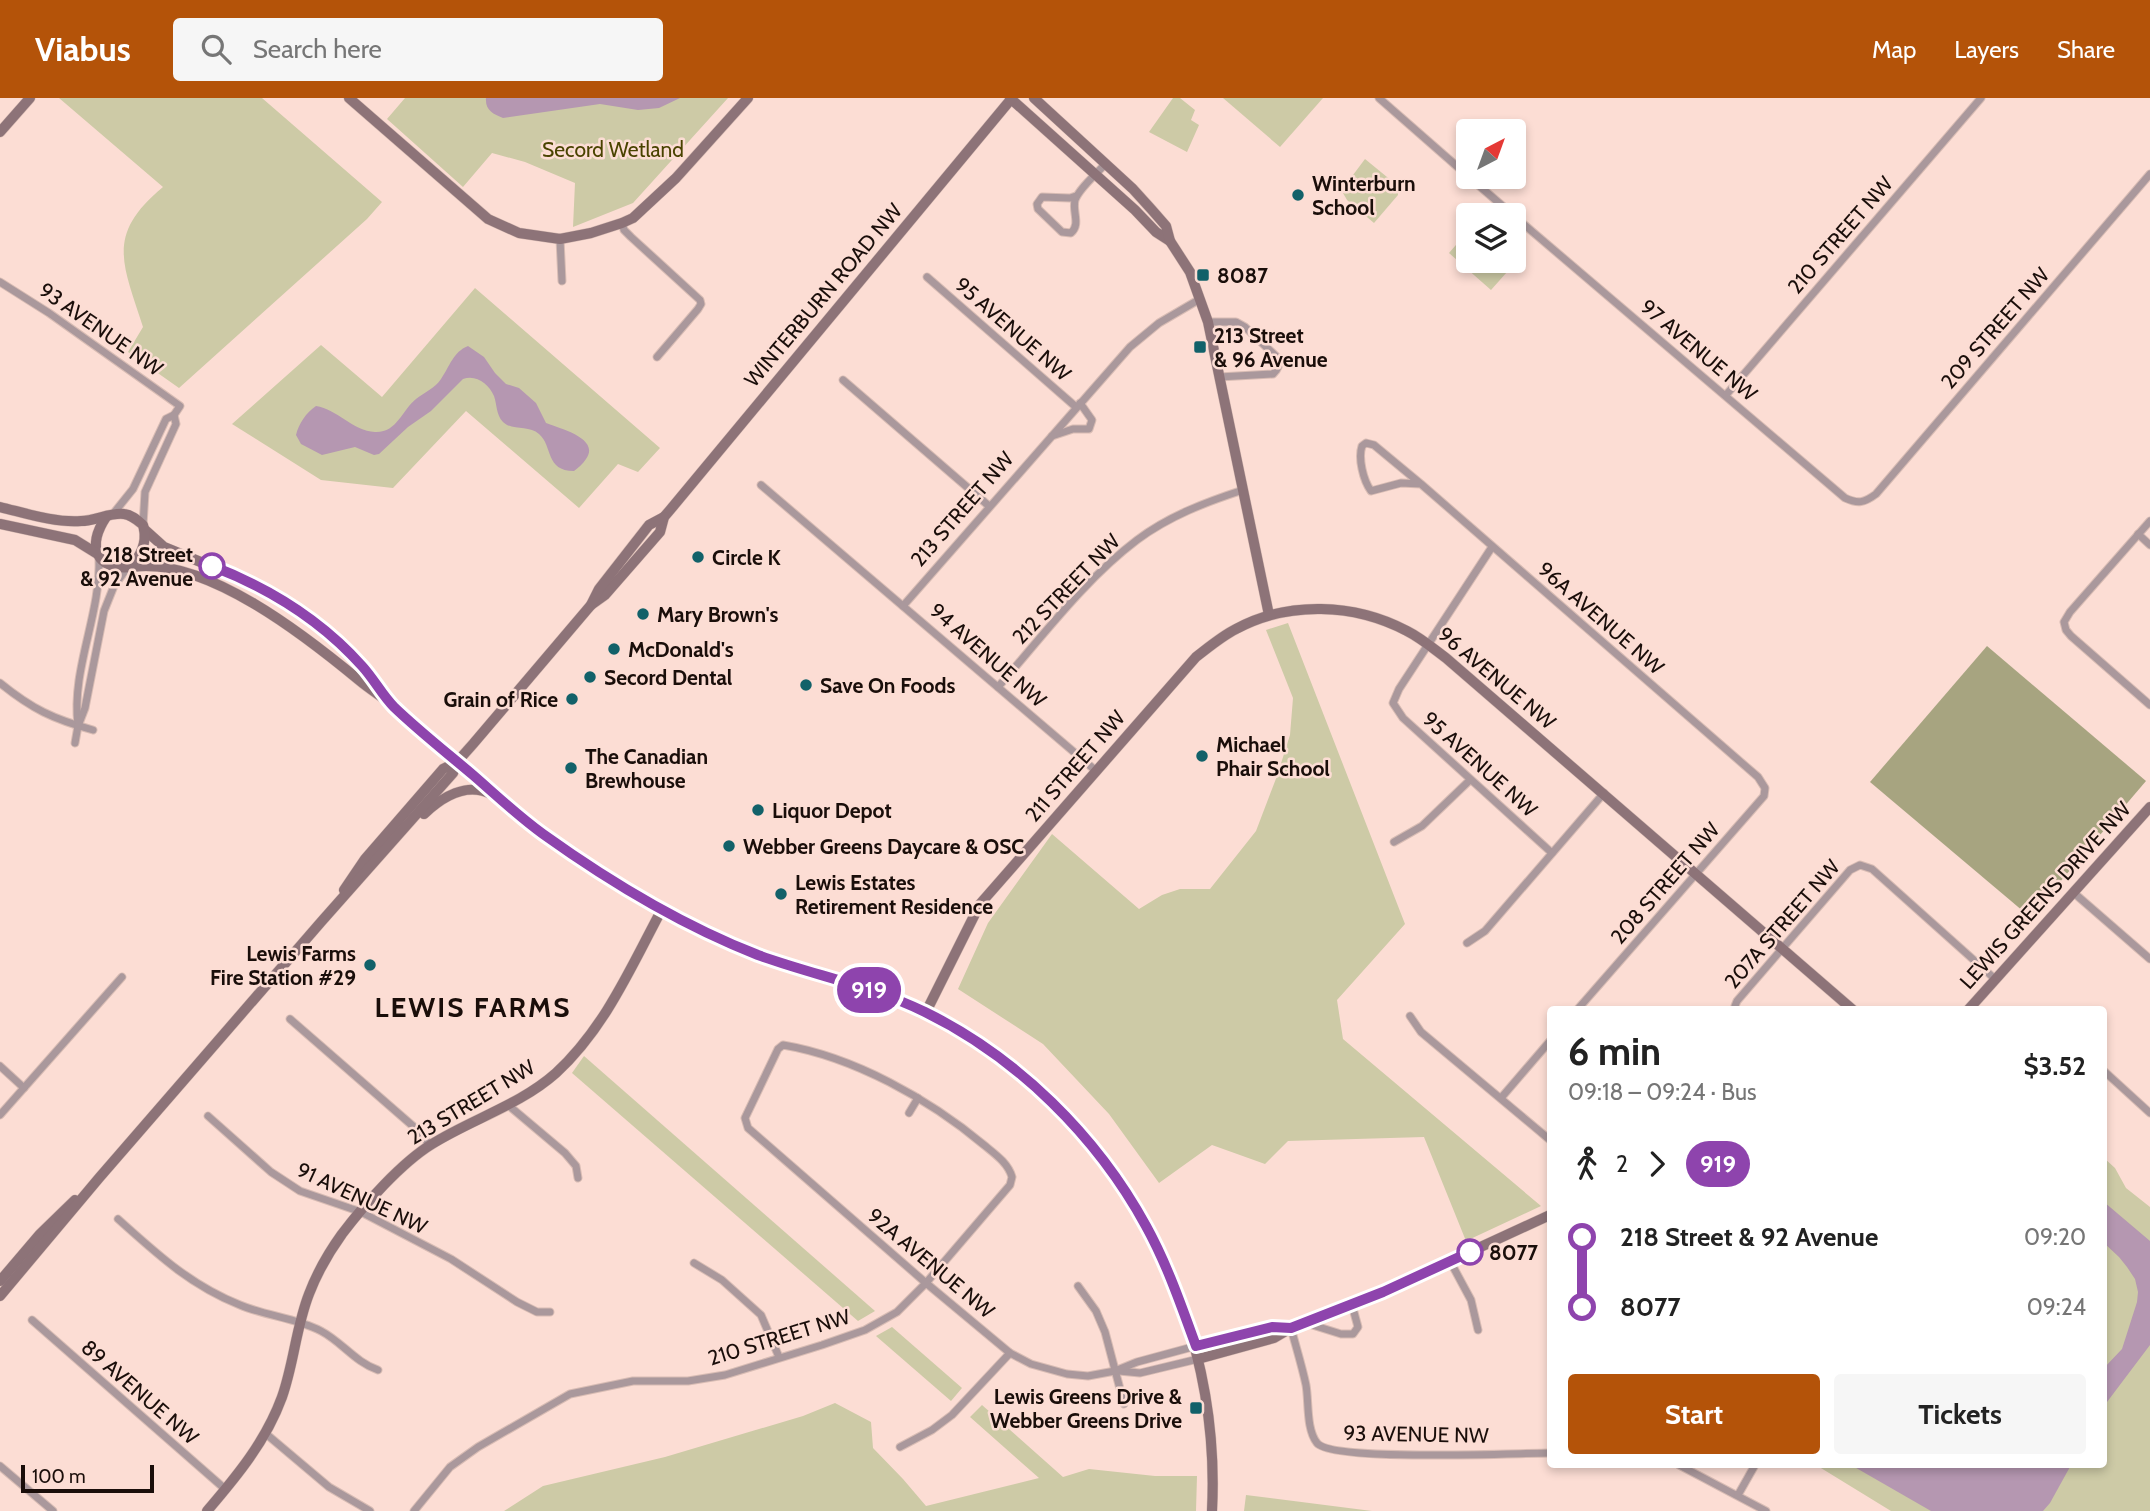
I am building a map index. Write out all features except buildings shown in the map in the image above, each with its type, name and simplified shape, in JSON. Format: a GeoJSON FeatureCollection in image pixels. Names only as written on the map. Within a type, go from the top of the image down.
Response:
{"type":"FeatureCollection","features":[{"type":"Feature","properties":{"kind":"main road"},"geometry":{"type":"LineString","coordinates":[[0,132],[30,98]]}},
{"type":"Feature","properties":{"kind":"main road"},"geometry":{"type":"LineString","coordinates":[[349,98],[488,219],[520,233],[560,239],[591,233],[633,218],[676,178],[748,98]]}},
{"type":"Feature","properties":{"kind":"main road"},"geometry":{"type":"LineString","coordinates":[[1011,98],[1156,232],[1170,241]]}},
{"type":"Feature","properties":{"kind":"main road","name":"WINTERBURN ROAD NW"},"geometry":{"type":"LineString","coordinates":[[0,1296],[99,1178],[453,773],[457,762],[591,605],[605,595],[660,531],[664,517],[1011,98]]}},
{"type":"Feature","properties":{"kind":"main road"},"geometry":{"type":"LineString","coordinates":[[1034,98],[1133,189],[1166,226],[1170,241],[1186,265],[1208,323],[1269,615]]}},
{"type":"Feature","properties":{"kind":"main road"},"geometry":{"type":"LineString","coordinates":[[0,507],[78,522],[128,514],[165,548],[247,580],[295,607],[362,666],[393,706]]}},
{"type":"Feature","properties":{"kind":"main road"},"geometry":{"type":"LineString","coordinates":[[98,556],[97,534],[110,516]]}},
{"type":"Feature","properties":{"kind":"main road"},"geometry":{"type":"LineString","coordinates":[[0,524],[75,540],[113,567],[159,565],[180,570],[252,602],[314,644],[393,706],[539,831],[598,873],[662,909],[760,955],[883,995],[926,1012],[971,1037],[1005,1063],[1046,1098],[1089,1142],[1119,1182],[1146,1226],[1167,1268],[1196,1346],[1206,1397],[1214,1478],[1212,1511]]}},
{"type":"Feature","properties":{"kind":"main road"},"geometry":{"type":"LineString","coordinates":[[130,567],[142,551],[144,527]]}},
{"type":"Feature","properties":{"kind":"main road","name":"96 AVENUE NW"},"geometry":{"type":"LineString","coordinates":[[1269,615],[1302,609],[1365,615],[1409,632],[1429,645],[1848,1006]]}},
{"type":"Feature","properties":{"kind":"main road","name":"211 STREET NW"},"geometry":{"type":"LineString","coordinates":[[926,1012],[981,904],[1196,657],[1234,629],[1269,615]]}},
{"type":"Feature","properties":{"kind":"main road","name":"WINTERBURN ROAD NW"},"geometry":{"type":"LineString","coordinates":[[328,914],[365,859],[443,769],[457,762]]}},
{"type":"Feature","properties":{"kind":"main road"},"geometry":{"type":"LineString","coordinates":[[397,836],[429,809],[458,792],[484,790],[501,799]]}},
{"type":"Feature","properties":{"kind":"main road","name":"LEWIS GREENS DRIVE NW"},"geometry":{"type":"LineString","coordinates":[[1971,1006],[2149,809]]}},
{"type":"Feature","properties":{"kind":"main road","name":"213 STREET NW"},"geometry":{"type":"LineString","coordinates":[[206,1511],[254,1452],[265,1433],[282,1396],[308,1295],[322,1265],[343,1233],[396,1174],[430,1145],[531,1092],[556,1073],[592,1032],[618,992],[662,909]]}},
{"type":"Feature","properties":{"kind":"main road","name":"WINTERBURN ROAD NW"},"geometry":{"type":"LineString","coordinates":[[0,1281],[40,1234],[99,1178]]}},
{"type":"Feature","properties":{"kind":"main road"},"geometry":{"type":"LineString","coordinates":[[1198,1359],[1274,1338],[1291,1328],[1352,1305],[1547,1215]]}},
{"type":"Feature","properties":{"kind":"main road"},"geometry":{"type":"LineString","coordinates":[[1196,1346],[1272,1327],[1291,1328]]}},
{"type":"Feature","properties":{"kind":"street","name":"97 AVENUE NW"},"geometry":{"type":"LineString","coordinates":[[1379,98],[1456,165]]}},
{"type":"Feature","properties":{"kind":"street","name":"210 STREET NW"},"geometry":{"type":"LineString","coordinates":[[1726,395],[1981,98]]}},
{"type":"Feature","properties":{"kind":"street"},"geometry":{"type":"LineString","coordinates":[[1076,196],[1074,211],[1077,224],[1071,233],[1062,232],[1038,209],[1037,204],[1042,197],[1076,196],[1106,163]]}},
{"type":"Feature","properties":{"kind":"street","name":"209 STREET NW"},"geometry":{"type":"LineString","coordinates":[[1865,502],[1875,494],[2150,174]]}},
{"type":"Feature","properties":{"kind":"street","name":"97 AVENUE NW"},"geometry":{"type":"LineString","coordinates":[[1483,189],[1499,203]]}},
{"type":"Feature","properties":{"kind":"street"},"geometry":{"type":"LineString","coordinates":[[622,223],[624,230],[631,237],[700,300],[701,304],[657,357]]}},
{"type":"Feature","properties":{"kind":"street","name":"97 AVENUE NW"},"geometry":{"type":"LineString","coordinates":[[1526,227],[1844,498],[1865,502]]}},
{"type":"Feature","properties":{"kind":"street"},"geometry":{"type":"LineString","coordinates":[[560,239],[562,281]]}},
{"type":"Feature","properties":{"kind":"street","name":"95 AVENUE NW"},"geometry":{"type":"LineString","coordinates":[[927,277],[1078,405]]}},
{"type":"Feature","properties":{"kind":"street","name":"93 AVENUE NW"},"geometry":{"type":"LineString","coordinates":[[0,282],[30,300],[180,406],[174,415]]}},
{"type":"Feature","properties":{"kind":"street","name":"213 STREET NW"},"geometry":{"type":"LineString","coordinates":[[902,606],[1078,405],[1144,334],[1200,299]]}},
{"type":"Feature","properties":{"kind":"street"},"geometry":{"type":"LineString","coordinates":[[1208,323],[1236,322],[1278,358],[1278,370],[1273,374],[1219,377]]}},
{"type":"Feature","properties":{"kind":"street"},"geometry":{"type":"LineString","coordinates":[[843,380],[989,506]]}},
{"type":"Feature","properties":{"kind":"street"},"geometry":{"type":"LineString","coordinates":[[1050,437],[1073,429],[1089,429],[1092,420],[1078,405]]}},
{"type":"Feature","properties":{"kind":"street"},"geometry":{"type":"LineString","coordinates":[[110,516],[128,496],[166,419],[174,415],[176,424],[145,492],[144,527]]}},
{"type":"Feature","properties":{"kind":"street","name":"96A AVENUE NW"},"geometry":{"type":"LineString","coordinates":[[1421,484],[1401,484],[1371,491],[1366,483],[1361,458],[1362,446],[1370,442],[1421,484],[1758,777]]}},
{"type":"Feature","properties":{"kind":"street","name":"94 AVENUE NW"},"geometry":{"type":"LineString","coordinates":[[761,485],[1096,771]]}},
{"type":"Feature","properties":{"kind":"street","name":"212 STREET NW"},"geometry":{"type":"LineString","coordinates":[[998,687],[1103,569],[1139,539],[1179,515],[1243,490]]}},
{"type":"Feature","properties":{"kind":"street"},"geometry":{"type":"LineString","coordinates":[[2150,521],[2064,622],[2071,636],[2150,705]]}},
{"type":"Feature","properties":{"kind":"street"},"geometry":{"type":"LineString","coordinates":[[2138,534],[2150,545]]}},
{"type":"Feature","properties":{"kind":"street"},"geometry":{"type":"LineString","coordinates":[[1429,645],[1492,547]]}},
{"type":"Feature","properties":{"kind":"street"},"geometry":{"type":"LineString","coordinates":[[78,726],[75,707],[97,597],[100,573],[98,556]]}},
{"type":"Feature","properties":{"kind":"street"},"geometry":{"type":"LineString","coordinates":[[75,743],[85,708],[104,611],[114,586],[130,567]]}},
{"type":"Feature","properties":{"kind":"street","name":"95 AVENUE NW"},"geometry":{"type":"LineString","coordinates":[[1429,645],[1393,703],[1403,719],[1552,853]]}},
{"type":"Feature","properties":{"kind":"street"},"geometry":{"type":"LineString","coordinates":[[0,683],[38,712],[93,730]]}},
{"type":"Feature","properties":{"kind":"street","name":"208 STREET NW"},"geometry":{"type":"LineString","coordinates":[[1580,1006],[1764,796],[1765,788],[1758,777]]}},
{"type":"Feature","properties":{"kind":"street"},"geometry":{"type":"LineString","coordinates":[[1394,842],[1422,826],[1470,780]]}},
{"type":"Feature","properties":{"kind":"street"},"geometry":{"type":"LineString","coordinates":[[1468,943],[1485,931],[1604,793]]}},
{"type":"Feature","properties":{"kind":"street","name":"207A STREET NW"},"geometry":{"type":"LineString","coordinates":[[1735,1006],[1737,1000],[1850,870],[1860,865],[1872,869],[1995,979]]}},
{"type":"Feature","properties":{"kind":"street"},"geometry":{"type":"LineString","coordinates":[[2074,893],[2150,959]]}},
{"type":"Feature","properties":{"kind":"street"},"geometry":{"type":"LineString","coordinates":[[0,1115],[122,977]]}},
{"type":"Feature","properties":{"kind":"street"},"geometry":{"type":"LineString","coordinates":[[1410,1016],[1421,1032],[1547,1137]]}},
{"type":"Feature","properties":{"kind":"street"},"geometry":{"type":"LineString","coordinates":[[290,1019],[414,1127],[430,1145]]}},
{"type":"Feature","properties":{"kind":"street"},"geometry":{"type":"LineString","coordinates":[[1501,1098],[1547,1044]]}},
{"type":"Feature","properties":{"kind":"street","name":"92A AVENUE NW"},"geometry":{"type":"LineString","coordinates":[[918,1098],[862,1069],[799,1047],[783,1045],[778,1049],[745,1118],[748,1128],[926,1283],[1010,1353],[1031,1364],[1067,1374],[1088,1376],[1115,1371],[1137,1362],[1196,1346]]}},
{"type":"Feature","properties":{"kind":"street"},"geometry":{"type":"LineString","coordinates":[[0,1066],[24,1088]]}},
{"type":"Feature","properties":{"kind":"street"},"geometry":{"type":"LineString","coordinates":[[2107,1074],[2150,1113]]}},
{"type":"Feature","properties":{"kind":"street"},"geometry":{"type":"LineString","coordinates":[[909,1113],[918,1098]]}},
{"type":"Feature","properties":{"kind":"street","name":"210 STREET NW"},"geometry":{"type":"LineString","coordinates":[[414,1511],[450,1467],[478,1447],[570,1394],[633,1381],[688,1381],[724,1375],[865,1330],[897,1312],[926,1283],[1010,1185],[1012,1177],[1006,1164],[964,1128],[918,1098]]}},
{"type":"Feature","properties":{"kind":"street"},"geometry":{"type":"LineString","coordinates":[[508,1105],[565,1153],[576,1166],[578,1178]]}},
{"type":"Feature","properties":{"kind":"street","name":"91 AVENUE NW"},"geometry":{"type":"LineString","coordinates":[[208,1116],[290,1186],[310,1196],[361,1212],[451,1259],[517,1303],[537,1312],[550,1312]]}},
{"type":"Feature","properties":{"kind":"street"},"geometry":{"type":"LineString","coordinates":[[118,1219],[166,1262],[204,1289],[242,1306],[320,1330],[361,1363],[378,1370]]}},
{"type":"Feature","properties":{"kind":"street"},"geometry":{"type":"LineString","coordinates":[[1450,1261],[1471,1300],[1478,1330]]}},
{"type":"Feature","properties":{"kind":"street"},"geometry":{"type":"LineString","coordinates":[[694,1263],[722,1280],[761,1315],[779,1357]]}},
{"type":"Feature","properties":{"kind":"street"},"geometry":{"type":"LineString","coordinates":[[1078,1286],[1096,1311],[1105,1332],[1124,1404]]}},
{"type":"Feature","properties":{"kind":"street"},"geometry":{"type":"LineString","coordinates":[[1306,1322],[1341,1334],[1353,1334],[1358,1326],[1352,1305]]}},
{"type":"Feature","properties":{"kind":"street","name":"89 AVENUE NW"},"geometry":{"type":"LineString","coordinates":[[32,1320],[225,1489]]}},
{"type":"Feature","properties":{"kind":"street","name":"93 AVENUE NW"},"geometry":{"type":"LineString","coordinates":[[1291,1328],[1306,1387],[1311,1426],[1316,1442],[1324,1449],[1366,1454],[1416,1455],[1547,1453]]}},
{"type":"Feature","properties":{"kind":"street"},"geometry":{"type":"LineString","coordinates":[[900,1447],[932,1430],[952,1415],[1010,1353]]}},
{"type":"Feature","properties":{"kind":"street","name":"92A AVENUE NW"},"geometry":{"type":"LineString","coordinates":[[1115,1371],[1140,1373],[1198,1359]]}},
{"type":"Feature","properties":{"kind":"street"},"geometry":{"type":"LineString","coordinates":[[265,1433],[329,1487],[370,1511]]}},
{"type":"Feature","properties":{"kind":"street"},"geometry":{"type":"LineString","coordinates":[[0,1466],[53,1511]]}},
{"type":"Feature","properties":{"kind":"street"},"geometry":{"type":"LineString","coordinates":[[1685,1468],[1766,1511]]}},
{"type":"Feature","properties":{"kind":"street"},"geometry":{"type":"LineString","coordinates":[[1738,1495],[1753,1468]]}},
{"type":"Feature","properties":{"kind":"green space"},"geometry":{"type":"Polygon","coordinates":[[[59,98],[262,98],[382,202],[367,219],[179,388],[128,352],[143,327],[125,268],[126,236],[133,220],[145,204],[163,187],[59,98]]]}},
{"type":"Feature","properties":{"kind":"green space","name":"Secord Wetland"},"geometry":{"type":"Polygon","coordinates":[[[405,98],[728,98],[633,203],[573,227],[575,183],[525,162],[492,153],[463,187],[387,119],[405,98]]]}},
{"type":"Feature","properties":{"kind":"green space"},"geometry":{"type":"Polygon","coordinates":[[[1173,98],[1180,98],[1195,110],[1191,120],[1199,125],[1187,152],[1149,132],[1173,98]]]}},
{"type":"Feature","properties":{"kind":"green space"},"geometry":{"type":"Polygon","coordinates":[[[1223,98],[1323,98],[1280,147],[1223,98]]]}},
{"type":"Feature","properties":{"kind":"green space"},"geometry":{"type":"Polygon","coordinates":[[[1365,159],[1398,186],[1398,195],[1374,223],[1347,200],[1343,193],[1344,187],[1365,159]]]}},
{"type":"Feature","properties":{"kind":"green space"},"geometry":{"type":"Polygon","coordinates":[[[1456,245],[1456,259],[1449,253],[1456,245]]]}},
{"type":"Feature","properties":{"kind":"green space"},"geometry":{"type":"Polygon","coordinates":[[[1472,273],[1506,273],[1491,290],[1472,273]]]}},
{"type":"Feature","properties":{"kind":"green space"},"geometry":{"type":"Polygon","coordinates":[[[475,288],[660,448],[638,472],[618,464],[579,508],[466,411],[393,488],[321,480],[232,424],[321,345],[382,397],[475,288]]]}},
{"type":"Feature","properties":{"kind":"green space"},"geometry":{"type":"Polygon","coordinates":[[[1288,623],[1405,924],[1337,1000],[1343,1039],[1541,1206],[1466,1241],[1424,1137],[1288,1141],[1265,1164],[1212,1145],[1159,1183],[1109,1114],[1043,1044],[958,989],[988,923],[1052,834],[1139,909],[1162,895],[1180,889],[1210,889],[1256,831],[1290,735],[1293,698],[1266,630],[1288,623]]]}},
{"type":"Feature","properties":{"kind":"green space"},"geometry":{"type":"Polygon","coordinates":[[[584,1056],[875,1311],[858,1321],[572,1073],[584,1056]]]}},
{"type":"Feature","properties":{"kind":"green space"},"geometry":{"type":"Polygon","coordinates":[[[2107,1161],[2115,1168],[2126,1188],[2150,1207],[2150,1511],[1891,1511],[1821,1468],[2107,1468],[2107,1161]]]}},
{"type":"Feature","properties":{"kind":"green space"},"geometry":{"type":"Polygon","coordinates":[[[892,1327],[962,1388],[951,1401],[876,1336],[892,1327]]]}},
{"type":"Feature","properties":{"kind":"green space"},"geometry":{"type":"Polygon","coordinates":[[[835,1403],[871,1422],[873,1448],[926,1506],[1039,1478],[970,1417],[982,1405],[1063,1477],[1089,1469],[1155,1476],[1197,1476],[1196,1511],[504,1511],[543,1486],[665,1457],[803,1416],[835,1403]]]}},
{"type":"Feature","properties":{"kind":"green space"},"geometry":{"type":"Polygon","coordinates":[[[1246,1495],[1372,1511],[1244,1511],[1246,1495]]]}},
{"type":"Feature","properties":{"kind":"shaded area"},"geometry":{"type":"Polygon","coordinates":[[[486,98],[680,98],[659,108],[638,110],[600,104],[503,118],[490,111],[486,98]]]}},
{"type":"Feature","properties":{"kind":"shaded area"},"geometry":{"type":"Polygon","coordinates":[[[468,346],[484,357],[506,384],[519,388],[536,403],[546,423],[576,435],[588,445],[589,452],[580,466],[574,471],[558,467],[539,434],[503,422],[492,392],[482,381],[473,378],[463,379],[431,411],[408,427],[379,454],[374,455],[355,447],[322,455],[301,444],[296,435],[303,419],[316,406],[331,411],[367,431],[389,429],[416,399],[439,382],[455,356],[468,346]]]}},
{"type":"Feature","properties":{"kind":"shaded area"},"geometry":{"type":"Polygon","coordinates":[[[1987,646],[2146,781],[2030,917],[1870,782],[1987,646]]]}},
{"type":"Feature","properties":{"kind":"shaded area"},"geometry":{"type":"Polygon","coordinates":[[[2107,1205],[2150,1241],[2150,1345],[2107,1402],[2107,1365],[2122,1349],[2138,1292],[2135,1279],[2107,1246],[2107,1205]]]}},
{"type":"Feature","properties":{"kind":"shaded area"},"geometry":{"type":"Polygon","coordinates":[[[1856,1468],[2069,1468],[2043,1511],[1931,1511],[1856,1468]]]}},
{"type":"Feature","properties":{"kind":"bus line","name":"919"},"geometry":{"type":"LineString","coordinates":[[212,566],[266,590],[317,624],[362,666],[393,706],[539,831],[598,873],[709,933],[760,955],[883,995],[936,1017],[978,1042],[1005,1063],[1074,1126],[1119,1182],[1146,1226],[1167,1268],[1196,1346],[1272,1327],[1291,1328],[1383,1292],[1470,1252]]}},
{"type":"Feature","properties":{"kind":"place","name":"Winterburn School"},"geometry":{"type":"Point","coordinates":[1298,195]}},
{"type":"Feature","properties":{"kind":"place","name":"8087"},"geometry":{"type":"Point","coordinates":[1203,275]}},
{"type":"Feature","properties":{"kind":"place","name":"213 Street & 96 Avenue"},"geometry":{"type":"Point","coordinates":[1200,347]}},
{"type":"Feature","properties":{"kind":"place","name":"Circle K"},"geometry":{"type":"Point","coordinates":[698,557]}},
{"type":"Feature","properties":{"kind":"place","name":"218 Street & 92 Avenue"},"geometry":{"type":"Point","coordinates":[212,566]}},
{"type":"Feature","properties":{"kind":"place","name":"Mary Brown's"},"geometry":{"type":"Point","coordinates":[643,614]}},
{"type":"Feature","properties":{"kind":"place","name":"McDonald's"},"geometry":{"type":"Point","coordinates":[614,649]}},
{"type":"Feature","properties":{"kind":"place","name":"Secord Dental"},"geometry":{"type":"Point","coordinates":[590,677]}},
{"type":"Feature","properties":{"kind":"place","name":"Save On Foods"},"geometry":{"type":"Point","coordinates":[806,685]}},
{"type":"Feature","properties":{"kind":"place","name":"Grain of Rice"},"geometry":{"type":"Point","coordinates":[572,699]}},
{"type":"Feature","properties":{"kind":"place","name":"Michael Phair School"},"geometry":{"type":"Point","coordinates":[1202,756]}},
{"type":"Feature","properties":{"kind":"place","name":"The Canadian Brewhouse"},"geometry":{"type":"Point","coordinates":[571,768]}},
{"type":"Feature","properties":{"kind":"place","name":"Liquor Depot"},"geometry":{"type":"Point","coordinates":[758,810]}},
{"type":"Feature","properties":{"kind":"place","name":"Webber Greens Daycare & OSC"},"geometry":{"type":"Point","coordinates":[729,846]}},
{"type":"Feature","properties":{"kind":"place","name":"Lewis Estates Retirement Residence"},"geometry":{"type":"Point","coordinates":[781,894]}},
{"type":"Feature","properties":{"kind":"place","name":"Lewis Farms Fire Station #29"},"geometry":{"type":"Point","coordinates":[370,965]}},
{"type":"Feature","properties":{"kind":"place","name":"8077"},"geometry":{"type":"Point","coordinates":[1470,1252]}},
{"type":"Feature","properties":{"kind":"place","name":"Lewis Greens Drive & Webber Greens Drive"},"geometry":{"type":"Point","coordinates":[1196,1408]}},
{"type":"Feature","properties":{"kind":"district","name":"LEWIS FARMS"},"geometry":{"type":"Point","coordinates":[473,1007]}}]}
